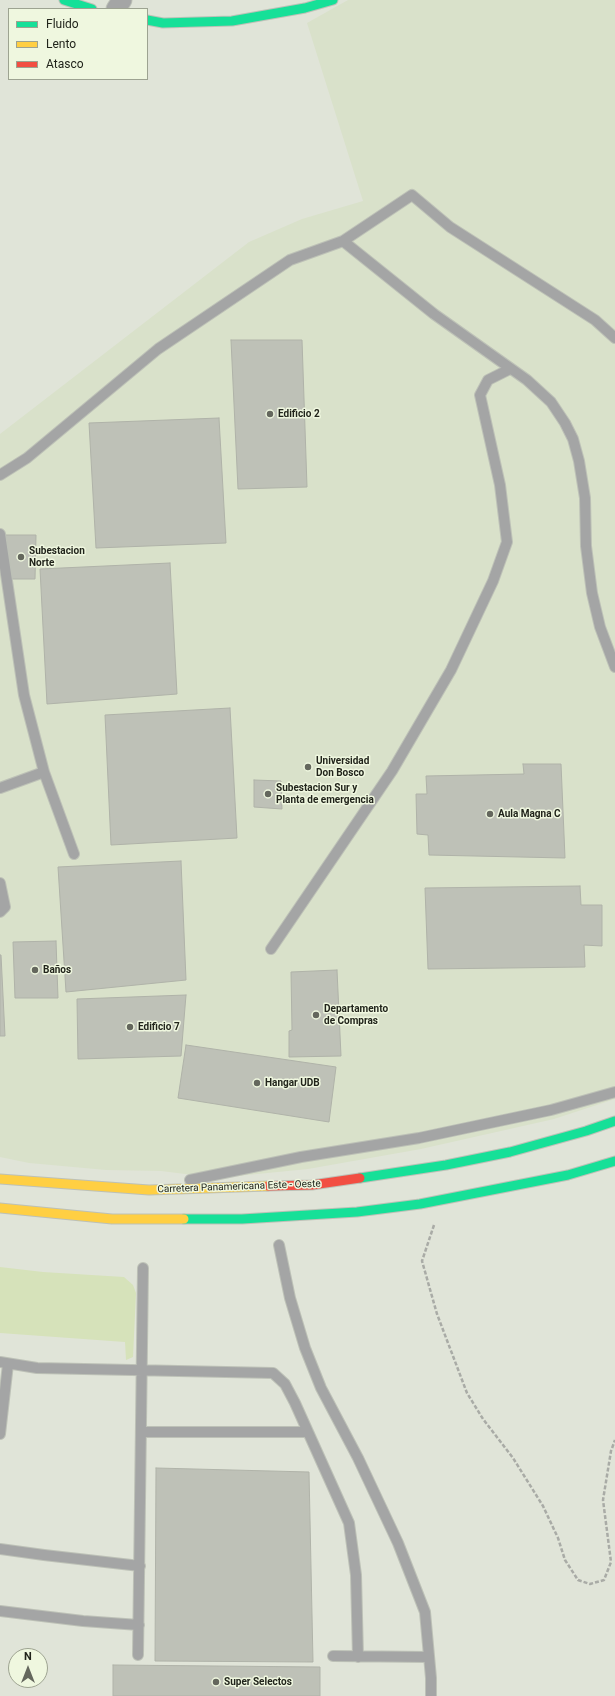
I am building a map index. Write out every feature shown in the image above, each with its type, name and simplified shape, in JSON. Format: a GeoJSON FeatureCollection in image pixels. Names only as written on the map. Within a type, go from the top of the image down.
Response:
{"type":"FeatureCollection","features":[{"type":"Feature","properties":{"kind":"main road"},"geometry":{"type":"LineString","coordinates":[[64,0],[89,8]]}},
{"type":"Feature","properties":{"kind":"main road"},"geometry":{"type":"LineString","coordinates":[[148,20],[164,23],[198,24],[232,21],[305,8],[333,0]]}},
{"type":"Feature","properties":{"kind":"main road","name":"Carretera Panamericana Este - Oeste"},"geometry":{"type":"LineString","coordinates":[[0,1178],[54,1184],[149,1190],[312,1185],[389,1175],[510,1152],[586,1131],[615,1121]]}},
{"type":"Feature","properties":{"kind":"main road"},"geometry":{"type":"LineString","coordinates":[[0,1208],[112,1219],[242,1219],[357,1212],[420,1204],[568,1175],[615,1162]]}},
{"type":"Feature","properties":{"kind":"lane"},"geometry":{"type":"LineString","coordinates":[[0,475],[27,458],[165,345],[290,260],[343,241],[412,195],[450,227],[595,320],[615,338]]}},
{"type":"Feature","properties":{"kind":"lane"},"geometry":{"type":"LineString","coordinates":[[343,241],[434,314],[527,380],[550,402],[565,423],[573,439],[579,461],[585,498],[586,546],[592,592],[600,627],[615,667]]}},
{"type":"Feature","properties":{"kind":"lane"},"geometry":{"type":"LineString","coordinates":[[271,949],[392,771],[451,670],[493,581],[507,542],[500,485],[480,395],[488,380],[510,368]]}},
{"type":"Feature","properties":{"kind":"lane"},"geometry":{"type":"LineString","coordinates":[[0,534],[24,695],[44,772],[74,854]]}},
{"type":"Feature","properties":{"kind":"lane"},"geometry":{"type":"LineString","coordinates":[[0,788],[44,772]]}},
{"type":"Feature","properties":{"kind":"lane"},"geometry":{"type":"LineString","coordinates":[[0,883],[5,907],[0,912]]}},
{"type":"Feature","properties":{"kind":"lane"},"geometry":{"type":"LineString","coordinates":[[149,1190],[263,1164],[426,1137],[550,1110],[615,1092]]}},
{"type":"Feature","properties":{"kind":"lane"},"geometry":{"type":"LineString","coordinates":[[279,1245],[290,1298],[305,1348],[321,1388],[358,1458],[398,1543],[425,1612],[432,1678],[431,1696]]}},
{"type":"Feature","properties":{"kind":"lane"},"geometry":{"type":"LineString","coordinates":[[138,1655],[143,1268]]}},
{"type":"Feature","properties":{"kind":"lane"},"geometry":{"type":"LineString","coordinates":[[0,1434],[4,1363],[37,1368],[273,1373],[285,1384],[349,1523],[356,1575],[358,1656]]}},
{"type":"Feature","properties":{"kind":"lane"},"geometry":{"type":"LineString","coordinates":[[142,1432],[308,1432]]}},
{"type":"Feature","properties":{"kind":"lane"},"geometry":{"type":"LineString","coordinates":[[0,1549],[44,1556],[140,1566]]}},
{"type":"Feature","properties":{"kind":"lane"},"geometry":{"type":"LineString","coordinates":[[0,1611],[83,1622],[139,1625]]}},
{"type":"Feature","properties":{"kind":"lane"},"geometry":{"type":"LineString","coordinates":[[333,1656],[429,1657]]}},
{"type":"Feature","properties":{"kind":"path"},"geometry":{"type":"LineString","coordinates":[[444,1199],[422,1261],[437,1314],[466,1393],[483,1419],[513,1458],[543,1506],[558,1538],[565,1560],[578,1580],[590,1584],[604,1580],[611,1562],[603,1500],[611,1451],[615,1440]]}},
{"type":"Feature","properties":{"kind":"shaded area","name":"Universidad Don Bosco"},"geometry":{"type":"Polygon","coordinates":[[[348,0],[615,0],[615,1099],[554,1119],[421,1149],[308,1169],[217,1178],[161,1171],[106,1170],[29,1163],[0,1157],[0,434],[249,242],[302,219],[363,201],[307,23],[348,0]]]}},
{"type":"Feature","properties":{"kind":"green space"},"geometry":{"type":"Polygon","coordinates":[[[0,1267],[43,1272],[124,1277],[133,1285],[136,1293],[133,1357],[126,1360],[125,1342],[0,1333],[0,1267]]]}},
{"type":"Feature","properties":{"kind":"building","name":"Edificio 2"},"geometry":{"type":"Polygon","coordinates":[[[231,340],[302,340],[307,487],[238,489],[231,340]]]}},
{"type":"Feature","properties":{"kind":"building"},"geometry":{"type":"Polygon","coordinates":[[[219,418],[226,543],[96,548],[89,423],[219,418]]]}},
{"type":"Feature","properties":{"kind":"building","name":"Subestacion Norte"},"geometry":{"type":"Polygon","coordinates":[[[5,535],[36,535],[35,579],[9,579],[5,535]]]}},
{"type":"Feature","properties":{"kind":"building"},"geometry":{"type":"Polygon","coordinates":[[[170,563],[177,694],[47,704],[40,569],[170,563]]]}},
{"type":"Feature","properties":{"kind":"building"},"geometry":{"type":"Polygon","coordinates":[[[230,708],[237,838],[111,845],[105,715],[230,708]]]}},
{"type":"Feature","properties":{"kind":"building","name":"Aula Magna C"},"geometry":{"type":"Polygon","coordinates":[[[523,764],[561,764],[565,858],[429,855],[428,835],[417,834],[416,794],[427,794],[426,776],[524,774],[523,764]]]}},
{"type":"Feature","properties":{"kind":"building","name":"Subestacion Sur y Planta de emergencia"},"geometry":{"type":"Polygon","coordinates":[[[254,780],[281,781],[282,809],[254,807],[254,780]]]}},
{"type":"Feature","properties":{"kind":"building"},"geometry":{"type":"Polygon","coordinates":[[[181,861],[186,980],[66,992],[58,867],[181,861]]]}},
{"type":"Feature","properties":{"kind":"building"},"geometry":{"type":"Polygon","coordinates":[[[580,886],[581,905],[602,905],[602,946],[584,945],[585,967],[428,969],[425,888],[580,886]]]}},
{"type":"Feature","properties":{"kind":"building","name":"Baños"},"geometry":{"type":"Polygon","coordinates":[[[56,941],[58,998],[15,998],[13,942],[56,941]]]}},
{"type":"Feature","properties":{"kind":"building"},"geometry":{"type":"Polygon","coordinates":[[[1,955],[5,1036],[0,1036],[1,955]]]}},
{"type":"Feature","properties":{"kind":"building","name":"Departamento de Compras"},"geometry":{"type":"Polygon","coordinates":[[[337,970],[341,1056],[289,1057],[289,1031],[292,1030],[291,972],[337,970]]]}},
{"type":"Feature","properties":{"kind":"building","name":"Edificio 7"},"geometry":{"type":"Polygon","coordinates":[[[186,995],[181,1056],[78,1059],[77,999],[186,995]]]}},
{"type":"Feature","properties":{"kind":"building","name":"Hangar UDB"},"geometry":{"type":"Polygon","coordinates":[[[186,1045],[336,1067],[329,1122],[178,1098],[186,1045]]]}},
{"type":"Feature","properties":{"kind":"building"},"geometry":{"type":"Polygon","coordinates":[[[156,1468],[309,1472],[313,1662],[155,1661],[156,1468]]]}},
{"type":"Feature","properties":{"kind":"building","name":"Super Selectos"},"geometry":{"type":"Polygon","coordinates":[[[113,1665],[320,1667],[320,1696],[113,1696],[113,1665]]]}},
{"type":"Feature","properties":{"kind":"traffic: fast"},"geometry":{"type":"LineString","coordinates":[[64,0],[89,8]]}},
{"type":"Feature","properties":{"kind":"traffic: fast"},"geometry":{"type":"LineString","coordinates":[[148,20],[163,23],[232,21],[305,8],[333,0]]}},
{"type":"Feature","properties":{"kind":"traffic: fast"},"geometry":{"type":"LineString","coordinates":[[360,1178],[446,1165],[510,1152],[586,1131],[615,1121]]}},
{"type":"Feature","properties":{"kind":"traffic: fast"},"geometry":{"type":"LineString","coordinates":[[184,1219],[242,1219],[357,1212],[420,1204],[568,1175],[615,1161]]}},
{"type":"Feature","properties":{"kind":"traffic: slow"},"geometry":{"type":"LineString","coordinates":[[0,1179],[149,1190],[268,1186]]}},
{"type":"Feature","properties":{"kind":"traffic: slow"},"geometry":{"type":"LineString","coordinates":[[0,1208],[112,1219],[184,1219]]}},
{"type":"Feature","properties":{"kind":"traffic: jam"},"geometry":{"type":"LineString","coordinates":[[268,1186],[312,1185],[360,1178]]}},
{"type":"Feature","properties":{"kind":"place","name":"Edificio 2"},"geometry":{"type":"Point","coordinates":[270,414]}},
{"type":"Feature","properties":{"kind":"place","name":"Subestacion Norte"},"geometry":{"type":"Point","coordinates":[21,557]}},
{"type":"Feature","properties":{"kind":"place","name":"Universidad Don Bosco"},"geometry":{"type":"Point","coordinates":[308,767]}},
{"type":"Feature","properties":{"kind":"place","name":"Subestacion Sur y Planta de emergencia"},"geometry":{"type":"Point","coordinates":[268,794]}},
{"type":"Feature","properties":{"kind":"place","name":"Aula Magna C"},"geometry":{"type":"Point","coordinates":[490,814]}},
{"type":"Feature","properties":{"kind":"place","name":"Baños"},"geometry":{"type":"Point","coordinates":[35,970]}},
{"type":"Feature","properties":{"kind":"place","name":"Departamento de Compras"},"geometry":{"type":"Point","coordinates":[316,1015]}},
{"type":"Feature","properties":{"kind":"place","name":"Edificio 7"},"geometry":{"type":"Point","coordinates":[130,1027]}},
{"type":"Feature","properties":{"kind":"place","name":"Hangar UDB"},"geometry":{"type":"Point","coordinates":[257,1083]}},
{"type":"Feature","properties":{"kind":"place","name":"Super Selectos"},"geometry":{"type":"Point","coordinates":[216,1682]}}]}
